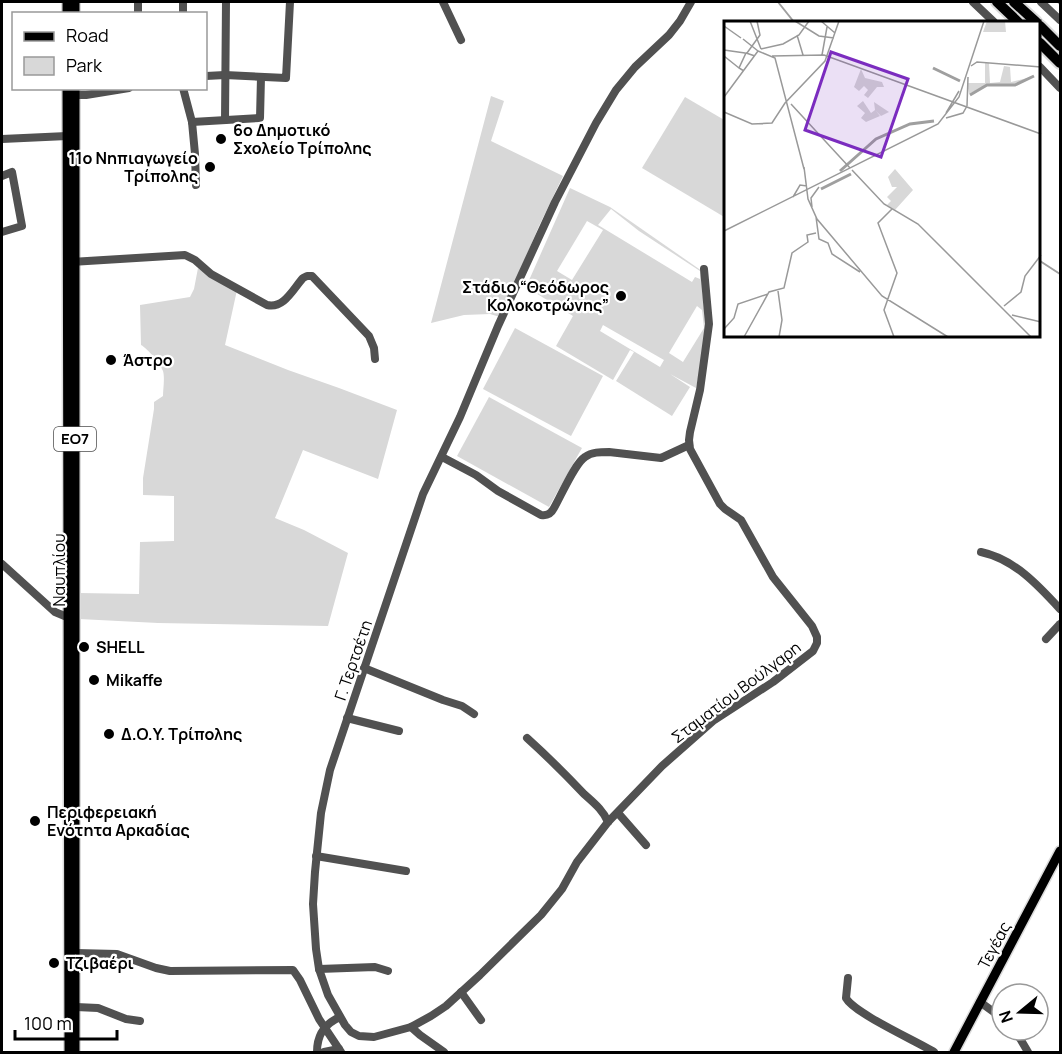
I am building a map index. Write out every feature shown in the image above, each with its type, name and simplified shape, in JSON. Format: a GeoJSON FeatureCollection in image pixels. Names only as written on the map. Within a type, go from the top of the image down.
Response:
{"type":"FeatureCollection","features":[{"type":"Feature","properties":{"kind":"highway"},"geometry":{"type":"LineString","coordinates":[[997,2],[1017,21]]}},
{"type":"Feature","properties":{"kind":"highway"},"geometry":{"type":"LineString","coordinates":[[1014,2],[1035,21]]}},
{"type":"Feature","properties":{"kind":"highway"},"geometry":{"type":"LineString","coordinates":[[1041,27],[1060,46]]}},
{"type":"Feature","properties":{"kind":"highway"},"geometry":{"type":"LineString","coordinates":[[1041,44],[1060,63]]}},
{"type":"Feature","properties":{"kind":"main road","name":"Ναυπλίου"},"geometry":{"type":"LineString","coordinates":[[71,92],[67,136],[71,262]]}},
{"type":"Feature","properties":{"kind":"main road","name":"Ναυπλίου"},"geometry":{"type":"LineString","coordinates":[[71,92],[74,1052]]}},
{"type":"Feature","properties":{"kind":"main road","name":"Ναυπλίου"},"geometry":{"type":"LineString","coordinates":[[71,617],[76,953],[74,1052]]}},
{"type":"Feature","properties":{"kind":"main road","name":"Τεγέας"},"geometry":{"type":"LineString","coordinates":[[954,1053],[1060,851]]}},
{"type":"Feature","properties":{"kind":"street"},"geometry":{"type":"LineString","coordinates":[[225,120],[226,2]]}},
{"type":"Feature","properties":{"kind":"street"},"geometry":{"type":"LineString","coordinates":[[207,76],[286,78],[290,2]]}},
{"type":"Feature","properties":{"kind":"street"},"geometry":{"type":"LineString","coordinates":[[443,2],[461,40]]}},
{"type":"Feature","properties":{"kind":"street","name":"Γ. Τερτσέτη"},"geometry":{"type":"LineString","coordinates":[[340,1017],[328,995],[319,969],[314,904],[318,834],[330,770],[413,521],[423,494],[442,457],[498,326],[555,202],[602,112],[635,67],[669,35],[691,2]]}},
{"type":"Feature","properties":{"kind":"street"},"geometry":{"type":"LineString","coordinates":[[973,2],[993,21]]}},
{"type":"Feature","properties":{"kind":"street"},"geometry":{"type":"LineString","coordinates":[[1041,2],[1060,20]]}},
{"type":"Feature","properties":{"kind":"street"},"geometry":{"type":"LineString","coordinates":[[1041,68],[1060,87]]}},
{"type":"Feature","properties":{"kind":"street"},"geometry":{"type":"LineString","coordinates":[[192,122],[260,118],[261,77]]}},
{"type":"Feature","properties":{"kind":"street"},"geometry":{"type":"LineString","coordinates":[[71,92],[93,95],[119,90]]}},
{"type":"Feature","properties":{"kind":"street"},"geometry":{"type":"LineString","coordinates":[[184,90],[192,122],[196,185]]}},
{"type":"Feature","properties":{"kind":"street"},"geometry":{"type":"LineString","coordinates":[[2,139],[67,136]]}},
{"type":"Feature","properties":{"kind":"street"},"geometry":{"type":"LineString","coordinates":[[2,176],[12,172],[22,226],[2,232]]}},
{"type":"Feature","properties":{"kind":"street"},"geometry":{"type":"LineString","coordinates":[[71,262],[184,255],[195,260],[211,274],[273,307],[282,303],[303,278],[312,276],[369,336],[374,348],[375,359]]}},
{"type":"Feature","properties":{"kind":"street"},"geometry":{"type":"LineString","coordinates":[[442,457],[476,475],[498,491],[541,515],[545,515],[555,508],[580,461],[589,455],[609,452],[662,458],[689,445],[700,390],[709,324],[704,269]]}},
{"type":"Feature","properties":{"kind":"street","name":"Σταματίου Βούλγαρη"},"geometry":{"type":"LineString","coordinates":[[340,1017],[351,1032],[368,1038],[411,1027],[446,1006],[541,915],[608,822],[662,766],[713,721],[774,682],[813,651],[818,642],[812,626],[773,577],[741,520],[720,504],[689,445]]}},
{"type":"Feature","properties":{"kind":"street"},"geometry":{"type":"LineString","coordinates":[[981,552],[1014,566],[1031,579],[1060,609]]}},
{"type":"Feature","properties":{"kind":"street"},"geometry":{"type":"LineString","coordinates":[[2,564],[55,612],[71,617]]}},
{"type":"Feature","properties":{"kind":"street"},"geometry":{"type":"LineString","coordinates":[[1046,639],[1060,624]]}},
{"type":"Feature","properties":{"kind":"street"},"geometry":{"type":"LineString","coordinates":[[364,668],[462,706],[474,714]]}},
{"type":"Feature","properties":{"kind":"street"},"geometry":{"type":"LineString","coordinates":[[347,718],[399,731]]}},
{"type":"Feature","properties":{"kind":"street"},"geometry":{"type":"LineString","coordinates":[[527,738],[598,807],[608,822]]}},
{"type":"Feature","properties":{"kind":"street"},"geometry":{"type":"LineString","coordinates":[[618,813],[646,845]]}},
{"type":"Feature","properties":{"kind":"street"},"geometry":{"type":"LineString","coordinates":[[316,856],[406,872]]}},
{"type":"Feature","properties":{"kind":"street"},"geometry":{"type":"LineString","coordinates":[[76,953],[117,954],[170,971],[293,970],[324,1028],[340,1051],[324,1053]]}},
{"type":"Feature","properties":{"kind":"street"},"geometry":{"type":"LineString","coordinates":[[319,969],[375,967],[388,971]]}},
{"type":"Feature","properties":{"kind":"street"},"geometry":{"type":"LineString","coordinates":[[848,978],[846,994],[848,1002],[873,1019],[934,1053]]}},
{"type":"Feature","properties":{"kind":"street"},"geometry":{"type":"LineString","coordinates":[[461,992],[481,1020]]}},
{"type":"Feature","properties":{"kind":"street"},"geometry":{"type":"LineString","coordinates":[[981,1002],[990,1009]]}},
{"type":"Feature","properties":{"kind":"street"},"geometry":{"type":"LineString","coordinates":[[76,1007],[98,1008],[126,1019],[140,1021]]}},
{"type":"Feature","properties":{"kind":"street"},"geometry":{"type":"LineString","coordinates":[[318,1053],[319,1038],[324,1028],[340,1017]]}},
{"type":"Feature","properties":{"kind":"street"},"geometry":{"type":"LineString","coordinates":[[411,1027],[444,1053]]}},
{"type":"Feature","properties":{"kind":"green space"},"geometry":{"type":"Polygon","coordinates":[[[491,96],[504,101],[491,141],[563,176],[500,317],[490,314],[464,315],[431,323],[491,96]]]}},
{"type":"Feature","properties":{"kind":"green space"},"geometry":{"type":"Polygon","coordinates":[[[685,97],[724,120],[724,217],[642,168],[685,97]]]}},
{"type":"Feature","properties":{"kind":"green space","name":"Στάδιο “Θεόδωρος Κολοκοτρώνης”"},"geometry":{"type":"Polygon","coordinates":[[[570,188],[610,207],[702,271],[705,334],[696,388],[670,374],[690,387],[672,416],[616,381],[634,352],[630,350],[613,380],[556,346],[573,316],[526,287],[570,188]],[[611,209],[598,225],[692,282],[695,277],[700,279],[700,271],[639,231],[611,209]],[[587,221],[557,271],[572,280],[603,230],[587,221]],[[697,306],[669,353],[683,362],[704,328],[702,310],[697,306]],[[603,325],[600,331],[660,367],[664,360],[603,325]]]}},
{"type":"Feature","properties":{"kind":"green space"},"geometry":{"type":"Polygon","coordinates":[[[198,268],[237,290],[225,345],[397,410],[378,479],[303,450],[275,518],[348,553],[328,626],[79,619],[79,593],[139,594],[140,542],[174,541],[174,496],[143,495],[143,478],[154,402],[163,396],[164,377],[157,360],[141,345],[140,305],[190,297],[198,268]]]}},
{"type":"Feature","properties":{"kind":"green space"},"geometry":{"type":"Polygon","coordinates":[[[515,328],[603,376],[571,436],[483,389],[515,328]]]}},
{"type":"Feature","properties":{"kind":"green space"},"geometry":{"type":"Polygon","coordinates":[[[489,397],[582,448],[549,507],[457,456],[489,397]]]}},
{"type":"Feature","properties":{"kind":"waterway"},"geometry":{"type":"LineString","coordinates":[[778,2],[793,21]]}},
{"type":"Feature","properties":{"kind":"waterway"},"geometry":{"type":"LineString","coordinates":[[1041,262],[1060,274]]}},
{"type":"Feature","properties":{"kind":"place","name":"6ο Δημοτικό Σχολείο Τρίπολης"},"geometry":{"type":"Point","coordinates":[221,139]}},
{"type":"Feature","properties":{"kind":"place","name":"11ο Νηπιαγωγείο Τρίπολης"},"geometry":{"type":"Point","coordinates":[210,167]}},
{"type":"Feature","properties":{"kind":"place","name":"Στάδιο “Θεόδωρος Κολοκοτρώνης”"},"geometry":{"type":"Point","coordinates":[621,296]}},
{"type":"Feature","properties":{"kind":"place","name":"Άστρο"},"geometry":{"type":"Point","coordinates":[111,360]}},
{"type":"Feature","properties":{"kind":"place","name":"SHELL"},"geometry":{"type":"Point","coordinates":[84,647]}},
{"type":"Feature","properties":{"kind":"place","name":"Mikaffe"},"geometry":{"type":"Point","coordinates":[94,680]}},
{"type":"Feature","properties":{"kind":"place","name":"Δ.Ο.Υ. Τρίπολης"},"geometry":{"type":"Point","coordinates":[109,734]}},
{"type":"Feature","properties":{"kind":"place","name":"Περιφερειακή Ενότητα Αρκαδίας"},"geometry":{"type":"Point","coordinates":[35,821]}},
{"type":"Feature","properties":{"kind":"place","name":"Τζιβαέρι"},"geometry":{"type":"Point","coordinates":[54,963]}}]}
